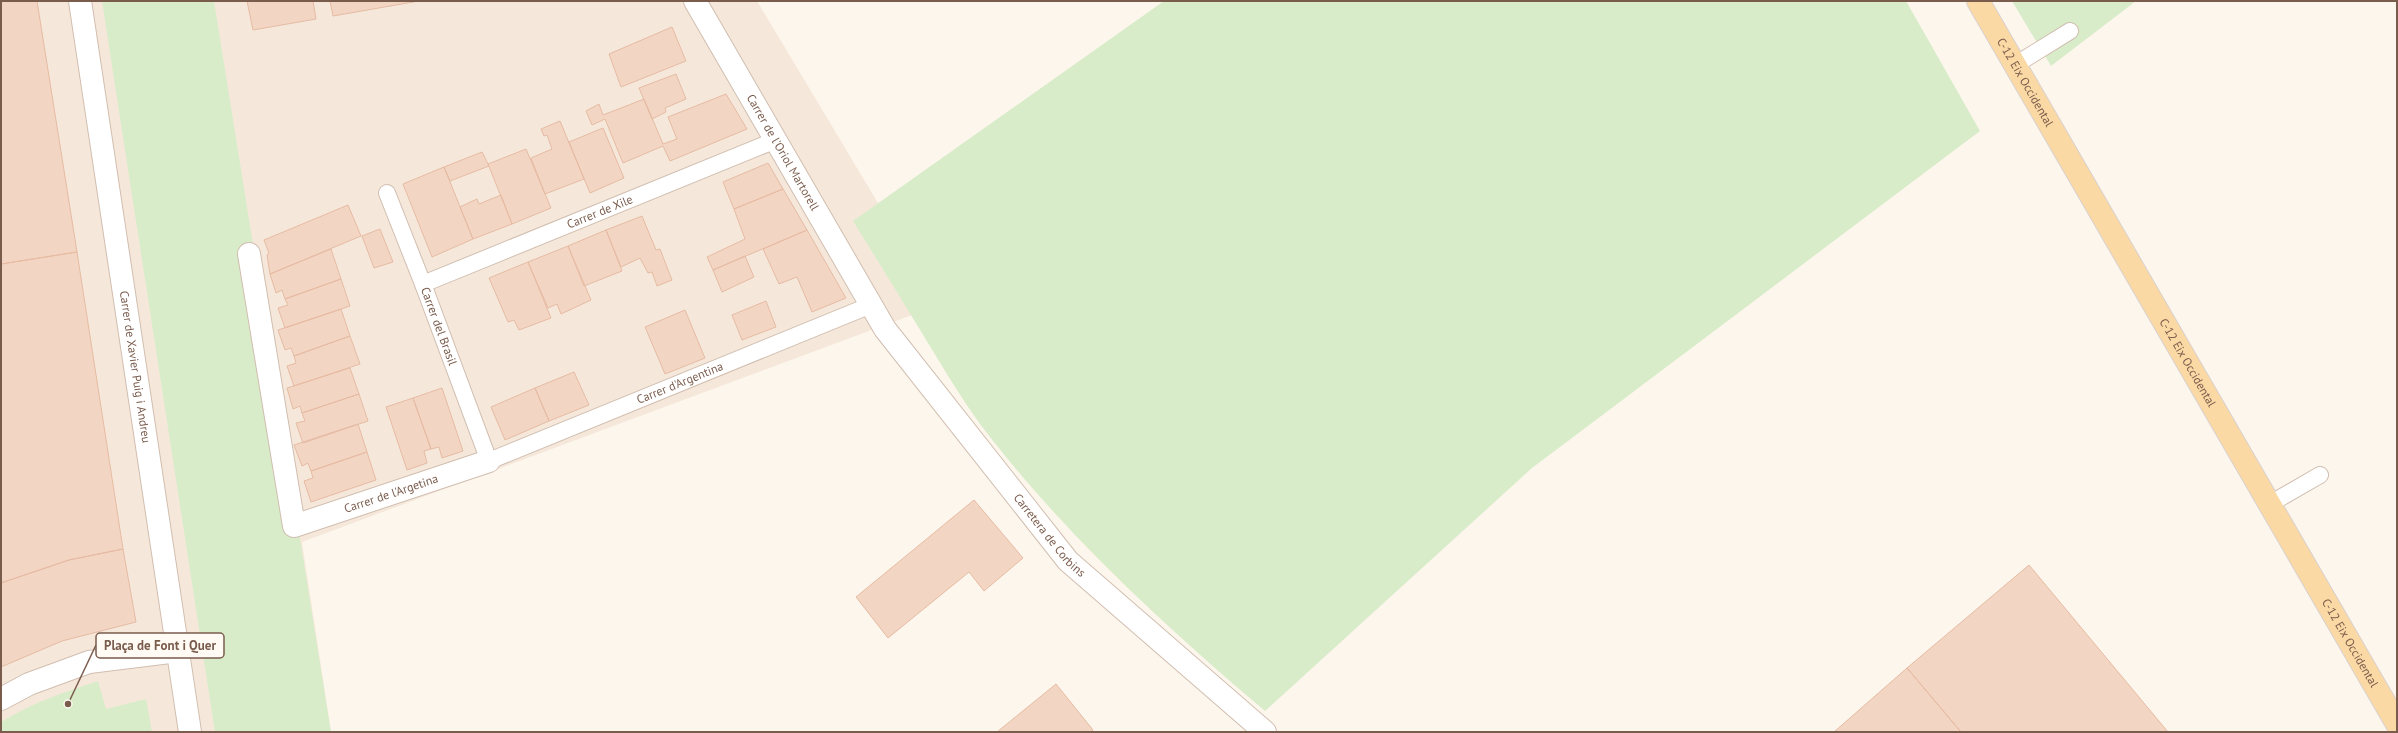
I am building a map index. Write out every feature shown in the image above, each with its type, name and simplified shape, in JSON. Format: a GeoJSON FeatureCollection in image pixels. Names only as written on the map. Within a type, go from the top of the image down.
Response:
{"type":"FeatureCollection","features":[{"type":"Feature","properties":{"kind":"main road","name":"C-12 Eix Occidental"},"geometry":{"type":"LineString","coordinates":[[1978,1],[2268,505],[2397,724]]}},
{"type":"Feature","properties":{"kind":"street","name":"Carrer de Xavier Puig i Andreu"},"geometry":{"type":"LineString","coordinates":[[80,1],[190,732]]}},
{"type":"Feature","properties":{"kind":"street","name":"Carrer de l'Oriol Martorell"},"geometry":{"type":"LineString","coordinates":[[695,1],[871,305]]}},
{"type":"Feature","properties":{"kind":"street","name":"Carrer de l'Argetina"},"geometry":{"type":"LineString","coordinates":[[249,254],[294,526],[489,460]]}},
{"type":"Feature","properties":{"kind":"street","name":"Carretera de Corbins"},"geometry":{"type":"LineString","coordinates":[[871,305],[885,329],[1068,561],[1265,732]]}},
{"type":"Feature","properties":{"kind":"street"},"geometry":{"type":"LineString","coordinates":[[1,699],[29,684],[89,662],[178,651]]}},
{"type":"Feature","properties":{"kind":"lane"},"geometry":{"type":"LineString","coordinates":[[2015,65],[2070,31]]}},
{"type":"Feature","properties":{"kind":"lane","name":"Carrer de Xile"},"geometry":{"type":"LineString","coordinates":[[423,284],[776,140]]}},
{"type":"Feature","properties":{"kind":"lane","name":"Carrer del Brasil"},"geometry":{"type":"LineString","coordinates":[[387,193],[489,460]]}},
{"type":"Feature","properties":{"kind":"lane","name":"Carrer d'Argentina"},"geometry":{"type":"LineString","coordinates":[[489,460],[871,305]]}},
{"type":"Feature","properties":{"kind":"lane"},"geometry":{"type":"LineString","coordinates":[[2268,505],[2320,475]]}},
{"type":"Feature","properties":{"kind":"shaded area"},"geometry":{"type":"Polygon","coordinates":[[[1,1],[757,1],[939,305],[302,542],[331,732],[1,732],[1,1]]]}},
{"type":"Feature","properties":{"kind":"green space"},"geometry":{"type":"Polygon","coordinates":[[[102,1],[214,1],[331,732],[215,732],[102,1]]]}},
{"type":"Feature","properties":{"kind":"green space"},"geometry":{"type":"Polygon","coordinates":[[[1164,1],[1906,1],[1980,131],[1532,468],[1265,711],[1156,615],[1086,547],[1021,475],[965,403],[853,221],[1164,1]]]}},
{"type":"Feature","properties":{"kind":"green space"},"geometry":{"type":"Polygon","coordinates":[[[2012,1],[2136,1],[2051,66],[2012,1]]]}},
{"type":"Feature","properties":{"kind":"green space"},"geometry":{"type":"Polygon","coordinates":[[[98,681],[106,709],[146,699],[152,732],[1,732],[1,722],[24,709],[48,698],[98,681]]]}},
{"type":"Feature","properties":{"kind":"building"},"geometry":{"type":"Polygon","coordinates":[[[1,1],[37,1],[77,252],[1,264],[1,1]]]}},
{"type":"Feature","properties":{"kind":"building"},"geometry":{"type":"Polygon","coordinates":[[[247,1],[313,1],[316,19],[253,30],[247,1]]]}},
{"type":"Feature","properties":{"kind":"building"},"geometry":{"type":"Polygon","coordinates":[[[330,1],[419,1],[333,16],[330,1]]]}},
{"type":"Feature","properties":{"kind":"building"},"geometry":{"type":"Polygon","coordinates":[[[672,27],[686,61],[621,87],[609,54],[672,27]]]}},
{"type":"Feature","properties":{"kind":"building"},"geometry":{"type":"Polygon","coordinates":[[[676,74],[686,99],[665,108],[666,112],[652,119],[639,88],[676,74]]]}},
{"type":"Feature","properties":{"kind":"building"},"geometry":{"type":"Polygon","coordinates":[[[726,94],[747,129],[670,161],[663,146],[623,163],[605,119],[592,125],[586,111],[599,104],[603,115],[644,99],[663,144],[677,139],[668,117],[726,94]]]}},
{"type":"Feature","properties":{"kind":"building"},"geometry":{"type":"Polygon","coordinates":[[[560,121],[584,179],[545,194],[531,158],[552,149],[547,135],[544,136],[541,129],[560,121]]]}},
{"type":"Feature","properties":{"kind":"building"},"geometry":{"type":"Polygon","coordinates":[[[603,128],[624,178],[590,193],[569,142],[603,128]]]}},
{"type":"Feature","properties":{"kind":"building"},"geometry":{"type":"Polygon","coordinates":[[[526,149],[551,208],[512,224],[488,164],[526,149]]]}},
{"type":"Feature","properties":{"kind":"building"},"geometry":{"type":"Polygon","coordinates":[[[482,152],[489,166],[450,181],[444,167],[482,152]]]}},
{"type":"Feature","properties":{"kind":"building"},"geometry":{"type":"Polygon","coordinates":[[[768,163],[783,189],[734,209],[723,182],[768,163]]]}},
{"type":"Feature","properties":{"kind":"building"},"geometry":{"type":"Polygon","coordinates":[[[444,167],[473,239],[432,257],[403,184],[444,167]]]}},
{"type":"Feature","properties":{"kind":"building"},"geometry":{"type":"Polygon","coordinates":[[[783,189],[807,230],[713,270],[707,257],[745,239],[734,209],[783,189]]]}},
{"type":"Feature","properties":{"kind":"building"},"geometry":{"type":"Polygon","coordinates":[[[501,195],[512,224],[473,239],[460,207],[477,199],[479,204],[501,195]]]}},
{"type":"Feature","properties":{"kind":"building"},"geometry":{"type":"Polygon","coordinates":[[[348,205],[361,236],[270,274],[267,255],[269,253],[264,240],[348,205]]]}},
{"type":"Feature","properties":{"kind":"building"},"geometry":{"type":"Polygon","coordinates":[[[642,216],[656,250],[660,249],[672,280],[657,286],[652,272],[648,273],[640,258],[621,267],[606,230],[642,216]]]}},
{"type":"Feature","properties":{"kind":"building"},"geometry":{"type":"Polygon","coordinates":[[[380,229],[393,262],[374,268],[362,236],[380,229]]]}},
{"type":"Feature","properties":{"kind":"building"},"geometry":{"type":"Polygon","coordinates":[[[606,230],[622,271],[584,286],[568,246],[606,230]]]}},
{"type":"Feature","properties":{"kind":"building"},"geometry":{"type":"Polygon","coordinates":[[[807,230],[846,298],[812,312],[797,277],[779,284],[763,249],[807,230]]]}},
{"type":"Feature","properties":{"kind":"building"},"geometry":{"type":"Polygon","coordinates":[[[568,246],[591,300],[561,314],[557,304],[548,308],[528,262],[568,246]]]}},
{"type":"Feature","properties":{"kind":"building"},"geometry":{"type":"Polygon","coordinates":[[[331,249],[341,279],[285,299],[282,290],[276,293],[270,274],[331,249]]]}},
{"type":"Feature","properties":{"kind":"building"},"geometry":{"type":"Polygon","coordinates":[[[77,252],[123,549],[69,560],[1,583],[1,264],[77,252]]]}},
{"type":"Feature","properties":{"kind":"building"},"geometry":{"type":"Polygon","coordinates":[[[745,256],[754,277],[722,292],[713,270],[745,256]]]}},
{"type":"Feature","properties":{"kind":"building"},"geometry":{"type":"Polygon","coordinates":[[[528,262],[551,318],[519,330],[514,320],[508,322],[489,278],[528,262]]]}},
{"type":"Feature","properties":{"kind":"building"},"geometry":{"type":"Polygon","coordinates":[[[341,279],[350,306],[285,328],[278,308],[288,305],[285,299],[341,279]]]}},
{"type":"Feature","properties":{"kind":"building"},"geometry":{"type":"Polygon","coordinates":[[[766,301],[776,327],[742,340],[732,315],[766,301]]]}},
{"type":"Feature","properties":{"kind":"building"},"geometry":{"type":"Polygon","coordinates":[[[341,309],[350,336],[294,356],[291,348],[285,350],[278,330],[341,309]]]}},
{"type":"Feature","properties":{"kind":"building"},"geometry":{"type":"Polygon","coordinates":[[[685,310],[705,358],[665,374],[645,327],[685,310]]]}},
{"type":"Feature","properties":{"kind":"building"},"geometry":{"type":"Polygon","coordinates":[[[350,336],[360,364],[294,386],[287,366],[296,363],[294,356],[350,336]]]}},
{"type":"Feature","properties":{"kind":"building"},"geometry":{"type":"Polygon","coordinates":[[[350,368],[359,394],[302,413],[300,406],[293,409],[287,388],[350,368]]]}},
{"type":"Feature","properties":{"kind":"building"},"geometry":{"type":"Polygon","coordinates":[[[574,372],[589,405],[549,421],[535,388],[574,372]]]}},
{"type":"Feature","properties":{"kind":"building"},"geometry":{"type":"Polygon","coordinates":[[[442,388],[463,451],[442,458],[439,447],[431,449],[413,398],[442,388]]]}},
{"type":"Feature","properties":{"kind":"building"},"geometry":{"type":"Polygon","coordinates":[[[535,388],[549,421],[505,440],[491,407],[535,388]]]}},
{"type":"Feature","properties":{"kind":"building"},"geometry":{"type":"Polygon","coordinates":[[[359,394],[368,421],[303,443],[296,423],[305,421],[302,413],[359,394]]]}},
{"type":"Feature","properties":{"kind":"building"},"geometry":{"type":"Polygon","coordinates":[[[413,398],[431,449],[424,451],[427,463],[407,470],[386,407],[413,398]]]}},
{"type":"Feature","properties":{"kind":"building"},"geometry":{"type":"Polygon","coordinates":[[[358,424],[367,452],[311,471],[308,463],[302,466],[294,445],[358,424]]]}},
{"type":"Feature","properties":{"kind":"building"},"geometry":{"type":"Polygon","coordinates":[[[367,452],[376,480],[311,502],[304,481],[313,478],[311,471],[367,452]]]}},
{"type":"Feature","properties":{"kind":"building"},"geometry":{"type":"Polygon","coordinates":[[[974,500],[1023,558],[984,591],[969,572],[888,638],[856,597],[974,500]]]}},
{"type":"Feature","properties":{"kind":"building"},"geometry":{"type":"Polygon","coordinates":[[[123,549],[136,622],[62,641],[1,667],[1,583],[69,560],[123,549]]]}},
{"type":"Feature","properties":{"kind":"building"},"geometry":{"type":"Polygon","coordinates":[[[2029,565],[2168,732],[1961,732],[1907,668],[2029,565]]]}},
{"type":"Feature","properties":{"kind":"building"},"geometry":{"type":"Polygon","coordinates":[[[1907,668],[1961,732],[1834,732],[1907,668]]]}},
{"type":"Feature","properties":{"kind":"building"},"geometry":{"type":"Polygon","coordinates":[[[1056,684],[1093,730],[1091,732],[997,732],[1056,684]]]}},
{"type":"Feature","properties":{"kind":"place","name":"Plaça de Font i Quer"},"geometry":{"type":"Point","coordinates":[68,704]}}]}
